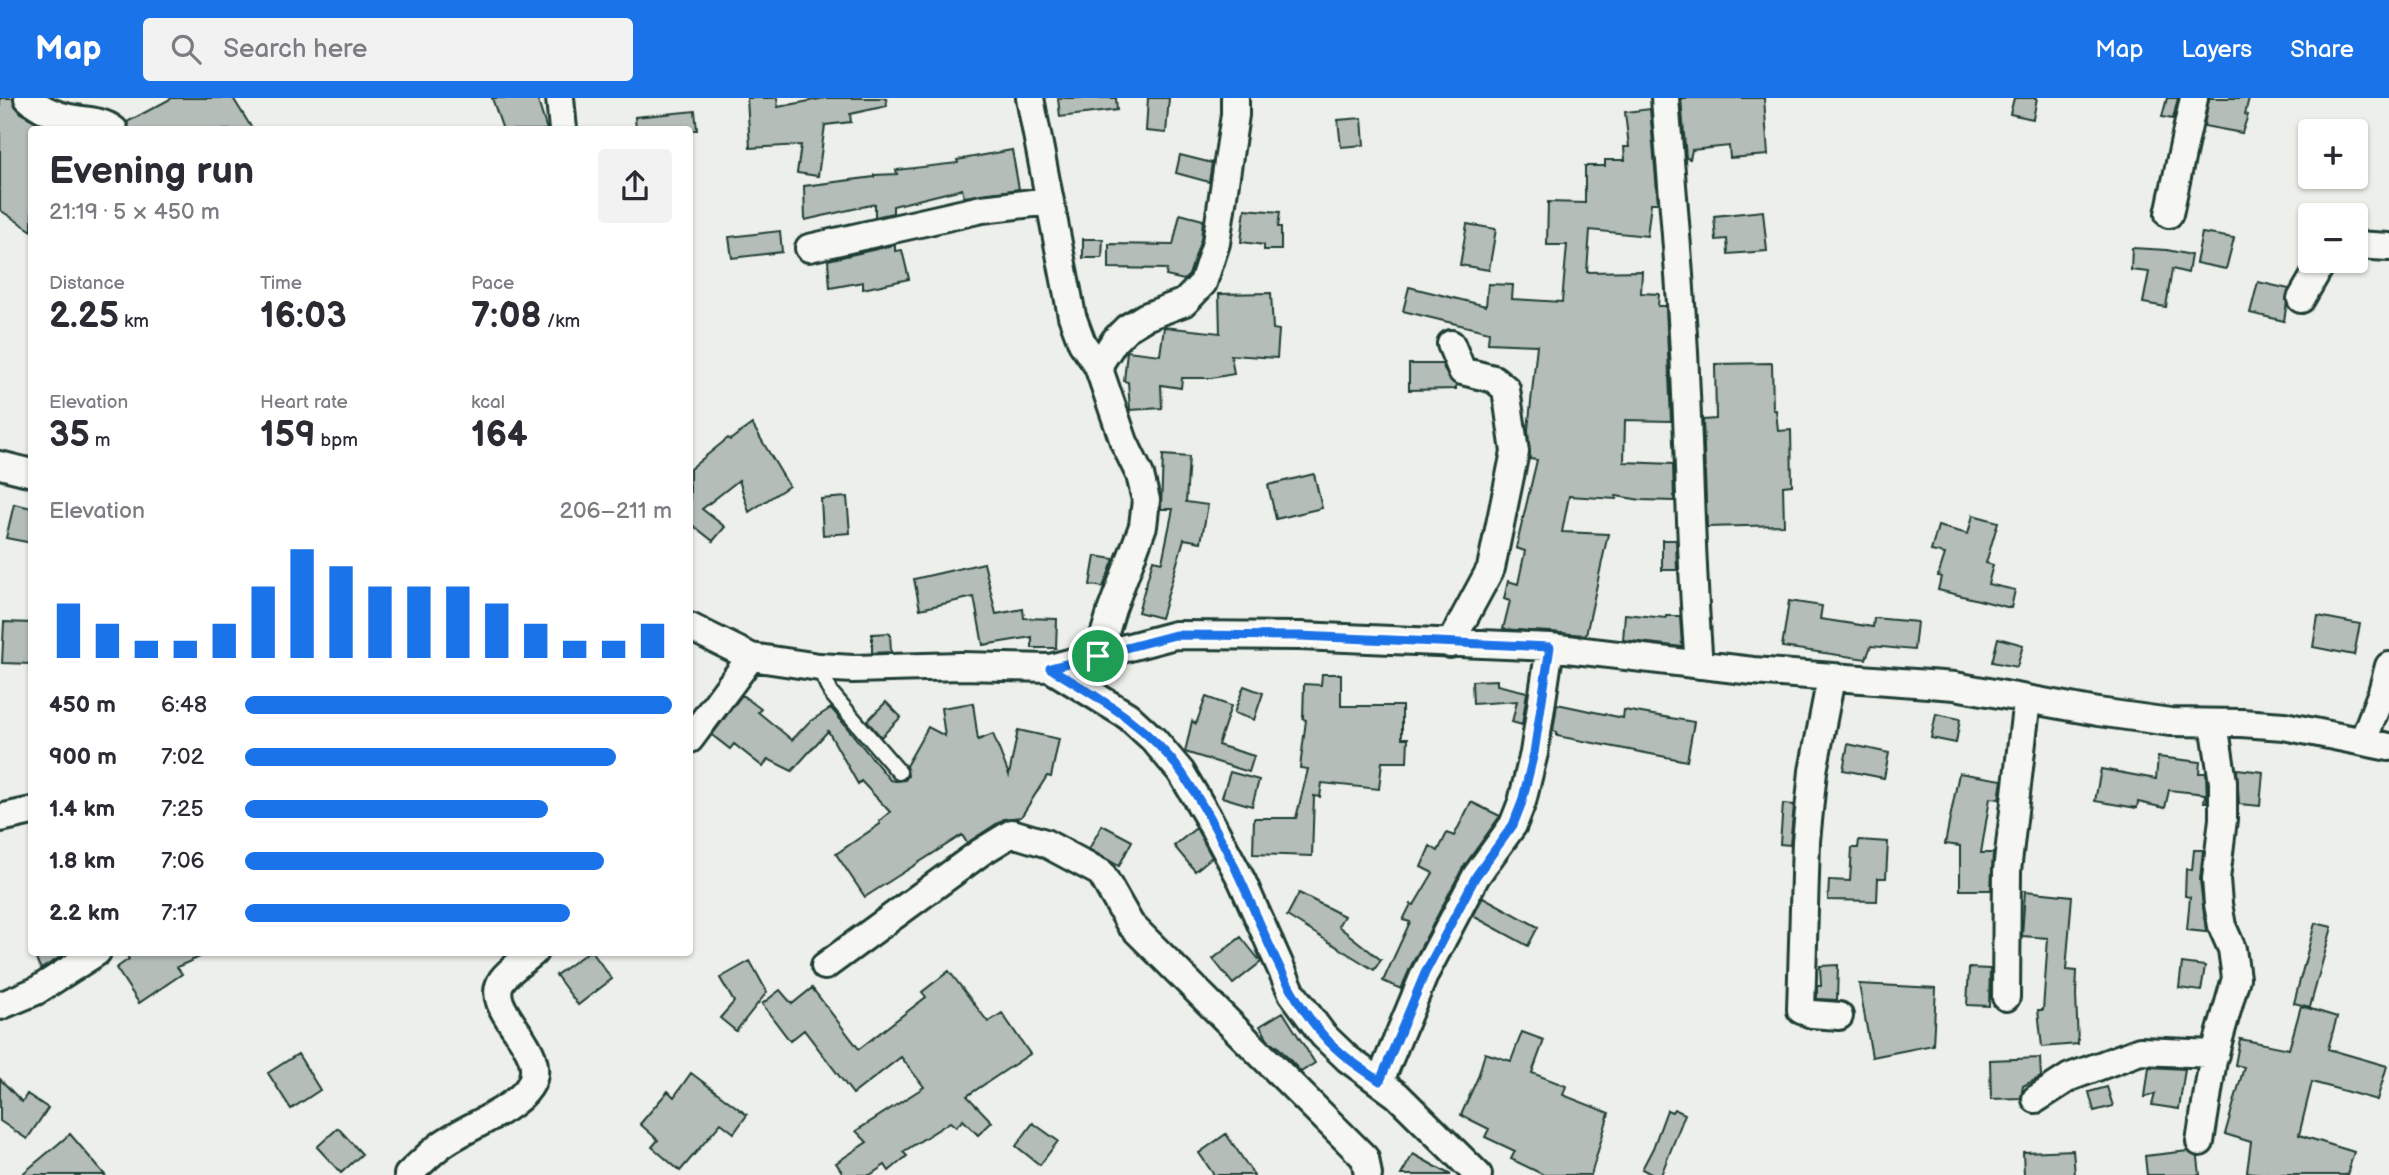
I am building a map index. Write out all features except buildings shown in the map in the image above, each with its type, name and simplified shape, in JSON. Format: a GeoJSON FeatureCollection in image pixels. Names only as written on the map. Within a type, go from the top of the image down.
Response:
{"type":"FeatureCollection","features":[{"type":"Feature","properties":{"kind":"street"},"geometry":{"type":"LineString","coordinates":[[28,98],[59,115],[109,126]]}},
{"type":"Feature","properties":{"kind":"street"},"geometry":{"type":"LineString","coordinates":[[560,98],[563,126]]}},
{"type":"Feature","properties":{"kind":"street"},"geometry":{"type":"LineString","coordinates":[[1030,98],[1072,316],[1082,342],[1098,366],[1124,442],[1140,475],[1146,500],[1143,526],[1112,609],[1098,656]]}},
{"type":"Feature","properties":{"kind":"street"},"geometry":{"type":"LineString","coordinates":[[1098,366],[1115,340],[1127,328],[1145,317],[1185,302],[1203,283],[1216,243],[1236,115],[1235,98]]}},
{"type":"Feature","properties":{"kind":"street"},"geometry":{"type":"LineString","coordinates":[[1665,98],[1678,239],[1686,376],[1693,591],[1699,665]]}},
{"type":"Feature","properties":{"kind":"street"},"geometry":{"type":"LineString","coordinates":[[2169,214],[2193,98]]}},
{"type":"Feature","properties":{"kind":"street"},"geometry":{"type":"LineString","coordinates":[[809,248],[982,209],[1050,201]]}},
{"type":"Feature","properties":{"kind":"street"},"geometry":{"type":"LineString","coordinates":[[2368,246],[2389,247]]}},
{"type":"Feature","properties":{"kind":"street"},"geometry":{"type":"LineString","coordinates":[[2301,299],[2316,273]]}},
{"type":"Feature","properties":{"kind":"street"},"geometry":{"type":"LineString","coordinates":[[1450,644],[1491,568],[1515,452],[1506,388],[1494,379],[1462,371],[1451,344]]}},
{"type":"Feature","properties":{"kind":"street"},"geometry":{"type":"LineString","coordinates":[[0,466],[28,472]]}},
{"type":"Feature","properties":{"kind":"street"},"geometry":{"type":"LineString","coordinates":[[693,628],[751,657],[819,667],[1050,668],[1175,635],[1300,636],[1550,647],[1831,678],[1955,686],[2170,722],[2284,726],[2389,747]]}},
{"type":"Feature","properties":{"kind":"street"},"geometry":{"type":"LineString","coordinates":[[1380,1081],[1425,973],[1476,876],[1513,825],[1522,802],[1534,753],[1550,647]]}},
{"type":"Feature","properties":{"kind":"street"},"geometry":{"type":"LineString","coordinates":[[693,735],[751,657]]}},
{"type":"Feature","properties":{"kind":"street"},"geometry":{"type":"LineString","coordinates":[[2363,741],[2389,666]]}},
{"type":"Feature","properties":{"kind":"street"},"geometry":{"type":"LineString","coordinates":[[1050,668],[1128,716],[1154,740],[1181,772],[1242,881],[1292,993],[1323,1035],[1348,1059],[1380,1081],[1426,1122],[1478,1175]]}},
{"type":"Feature","properties":{"kind":"street"},"geometry":{"type":"LineString","coordinates":[[1831,678],[1813,771],[1806,841],[1801,1010],[1812,1014],[1839,1016]]}},
{"type":"Feature","properties":{"kind":"street"},"geometry":{"type":"LineString","coordinates":[[2006,997],[2007,871],[2027,699]]}},
{"type":"Feature","properties":{"kind":"street"},"geometry":{"type":"LineString","coordinates":[[2200,1142],[2215,1054],[2236,978],[2232,949],[2222,926],[2218,904],[2216,879],[2224,819],[2223,782],[2214,723]]}},
{"type":"Feature","properties":{"kind":"street"},"geometry":{"type":"LineString","coordinates":[[0,818],[28,812]]}},
{"type":"Feature","properties":{"kind":"street"},"geometry":{"type":"LineString","coordinates":[[825,965],[981,852],[1012,833],[1045,843],[1101,873],[1130,923],[1365,1158],[1368,1175]]}},
{"type":"Feature","properties":{"kind":"street"},"geometry":{"type":"LineString","coordinates":[[0,1006],[36,991],[91,956]]}},
{"type":"Feature","properties":{"kind":"street"},"geometry":{"type":"LineString","coordinates":[[408,1175],[446,1142],[484,1122],[528,1088],[534,1072],[531,1057],[521,1034],[498,1000],[498,991],[500,982],[529,956]]}},
{"type":"Feature","properties":{"kind":"street"},"geometry":{"type":"LineString","coordinates":[[2036,1099],[2070,1077],[2140,1051],[2215,1054]]}},
{"type":"Feature","properties":{"kind":"lane"},"geometry":{"type":"LineString","coordinates":[[819,667],[831,693],[899,772]]}},
{"type":"Feature","properties":{"kind":"route"},"geometry":{"type":"LineString","coordinates":[[1175,635],[1300,636],[1550,647],[1534,753],[1522,802],[1513,825],[1476,876],[1425,973],[1380,1081],[1348,1059],[1323,1035],[1292,993],[1242,881],[1181,772],[1154,740],[1128,716],[1050,668],[1098,656],[1175,635]]}}]}
